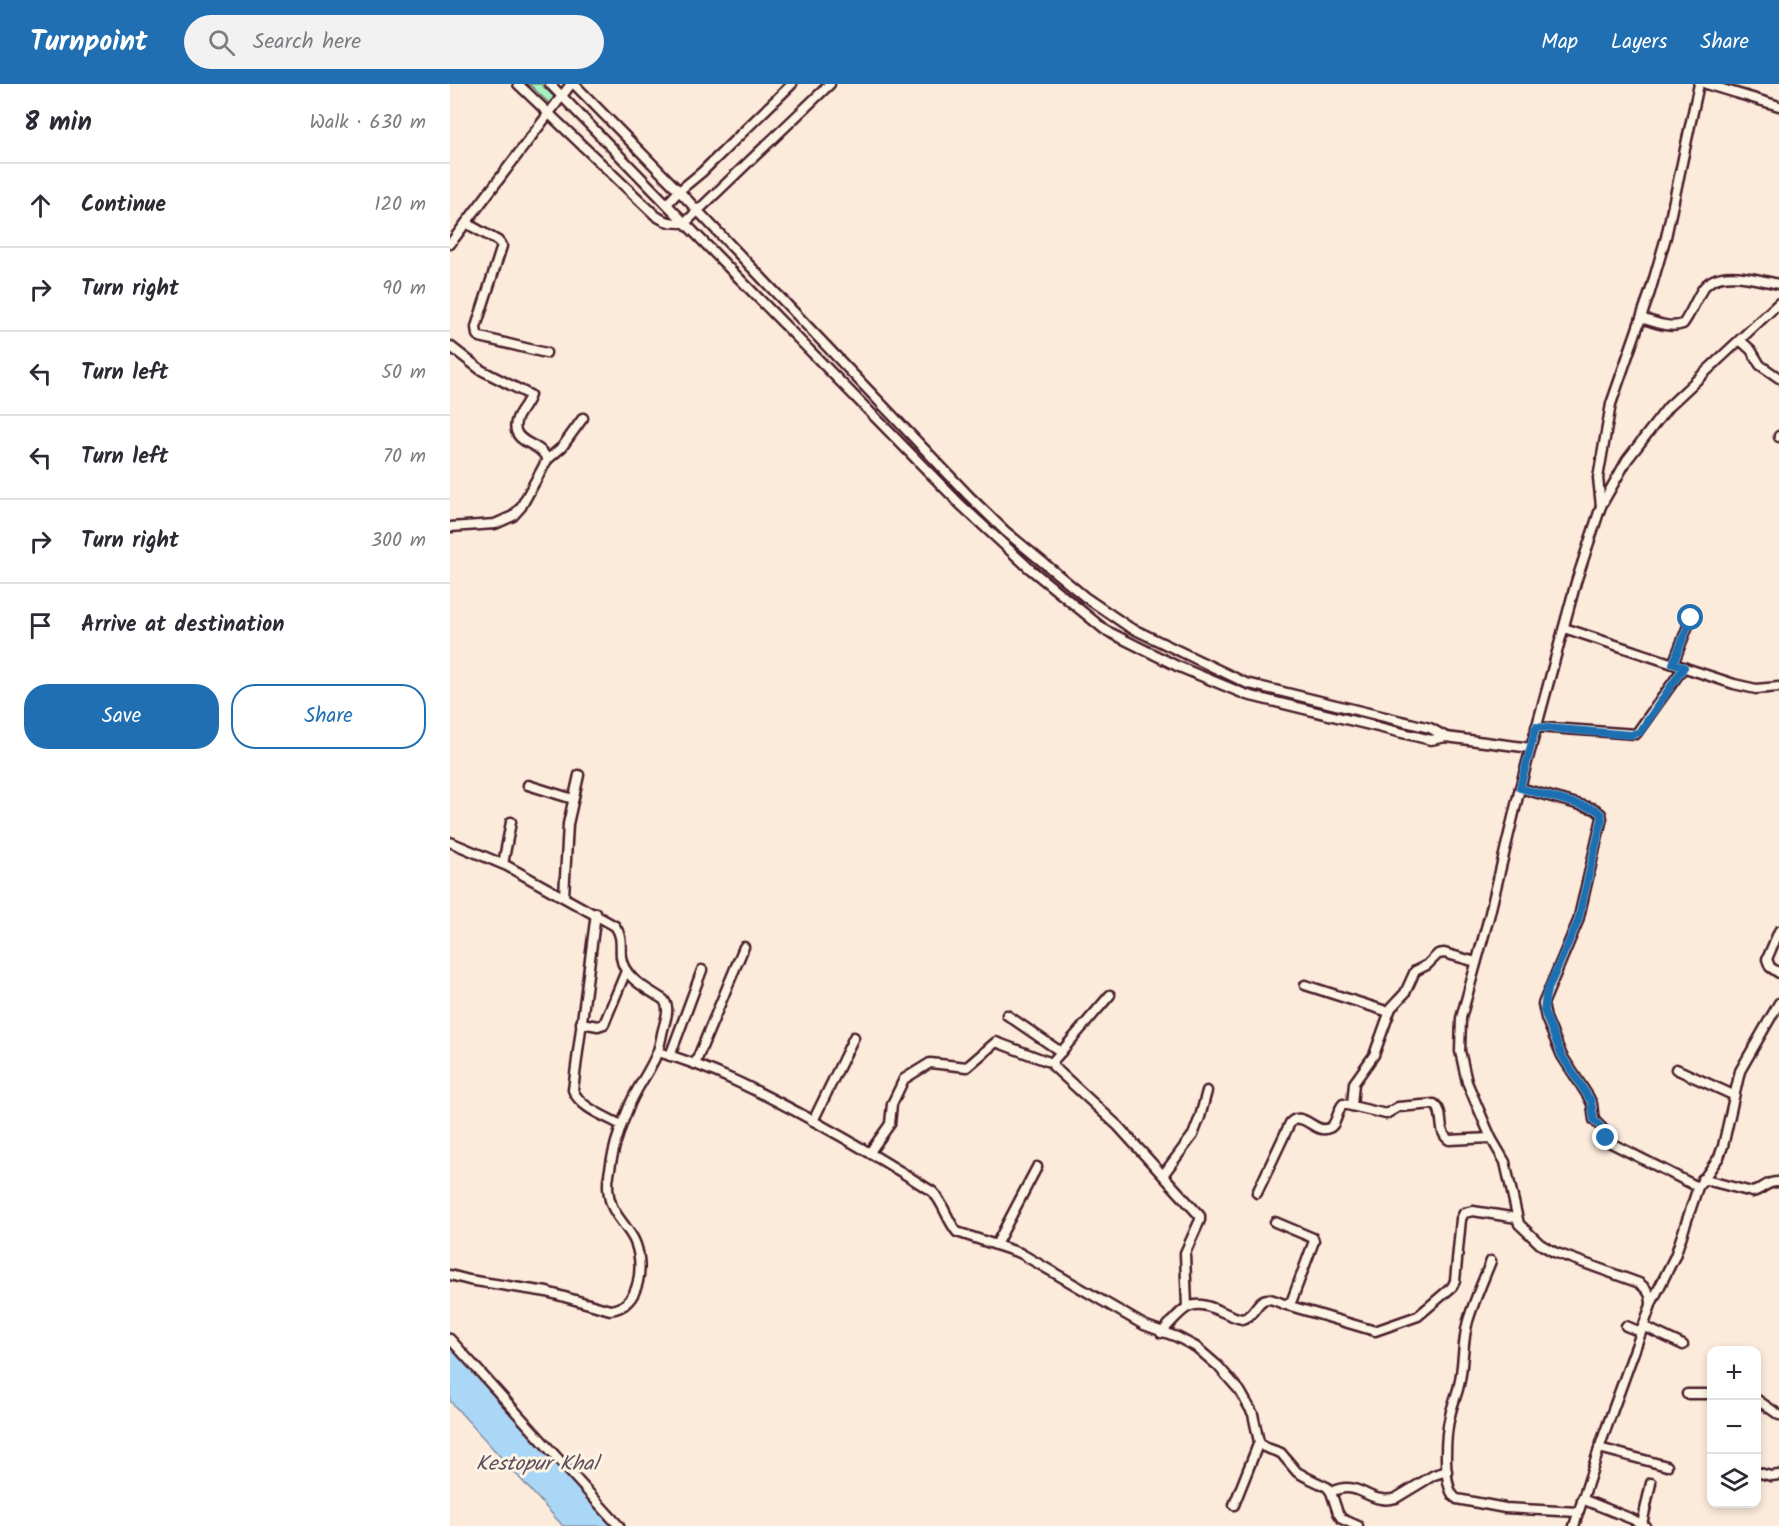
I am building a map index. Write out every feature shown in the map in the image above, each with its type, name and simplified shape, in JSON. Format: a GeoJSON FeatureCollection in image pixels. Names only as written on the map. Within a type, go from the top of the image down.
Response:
{"type":"FeatureCollection","features":[{"type":"Feature","properties":{"kind":"street"},"geometry":{"type":"LineString","coordinates":[[518,84],[663,221],[671,223],[685,223],[830,84]]}},
{"type":"Feature","properties":{"kind":"street"},"geometry":{"type":"LineString","coordinates":[[550,84],[960,505],[1029,568],[1105,630],[1177,666],[1247,695],[1431,740],[1446,737],[1531,748]]}},
{"type":"Feature","properties":{"kind":"street"},"geometry":{"type":"LineString","coordinates":[[450,244],[573,84],[679,191],[976,503],[1005,531],[1085,597],[1129,627],[1246,683],[1430,728],[1446,737]]}},
{"type":"Feature","properties":{"kind":"street"},"geometry":{"type":"LineString","coordinates":[[667,204],[792,84]]}},
{"type":"Feature","properties":{"kind":"street"},"geometry":{"type":"LineString","coordinates":[[1601,506],[1598,478],[1608,416],[1666,237],[1699,84]]}},
{"type":"Feature","properties":{"kind":"street"},"geometry":{"type":"LineString","coordinates":[[1707,84],[1779,106]]}},
{"type":"Feature","properties":{"kind":"street"},"geometry":{"type":"LineString","coordinates":[[466,223],[502,246],[476,327],[477,335],[546,353]]}},
{"type":"Feature","properties":{"kind":"street"},"geometry":{"type":"LineString","coordinates":[[1641,318],[1669,326],[1683,324],[1702,289],[1714,279],[1735,277],[1779,284]]}},
{"type":"Feature","properties":{"kind":"street"},"geometry":{"type":"LineString","coordinates":[[1651,1305],[1651,1295],[1639,1283],[1554,1252],[1528,1234],[1519,1224],[1505,1162],[1469,1090],[1460,1050],[1461,1018],[1582,558],[1601,506],[1627,460],[1682,391],[1779,303]]}},
{"type":"Feature","properties":{"kind":"street"},"geometry":{"type":"LineString","coordinates":[[1740,340],[1751,350],[1760,365],[1779,378]]}},
{"type":"Feature","properties":{"kind":"street"},"geometry":{"type":"LineString","coordinates":[[450,346],[481,370],[530,395],[516,420],[517,432],[520,437],[543,451],[547,460]]}},
{"type":"Feature","properties":{"kind":"street"},"geometry":{"type":"LineString","coordinates":[[450,527],[495,524],[513,516],[521,507],[547,460],[562,447],[583,417]]}},
{"type":"Feature","properties":{"kind":"street"},"geometry":{"type":"LineString","coordinates":[[1673,664],[1691,618]]}},
{"type":"Feature","properties":{"kind":"street"},"geometry":{"type":"LineString","coordinates":[[1564,628],[1746,688],[1779,687]]}},
{"type":"Feature","properties":{"kind":"street"},"geometry":{"type":"LineString","coordinates":[[1536,727],[1636,734],[1684,667]]}},
{"type":"Feature","properties":{"kind":"street"},"geometry":{"type":"LineString","coordinates":[[564,896],[568,824],[579,776]]}},
{"type":"Feature","properties":{"kind":"street"},"geometry":{"type":"LineString","coordinates":[[528,785],[573,800]]}},
{"type":"Feature","properties":{"kind":"street"},"geometry":{"type":"LineString","coordinates":[[1520,788],[1595,809],[1601,814],[1602,819],[1578,921],[1544,1004],[1545,1018],[1562,1056],[1592,1104],[1592,1118],[1602,1128],[1609,1142],[1700,1183],[1752,1192],[1760,1190],[1768,1182],[1779,1182]]}},
{"type":"Feature","properties":{"kind":"street"},"geometry":{"type":"LineString","coordinates":[[503,864],[511,822]]}},
{"type":"Feature","properties":{"kind":"street"},"geometry":{"type":"LineString","coordinates":[[450,842],[503,864],[596,913],[615,926],[620,933],[621,957],[626,971],[634,980],[666,1003],[667,1014],[658,1052],[632,1097],[621,1125],[608,1176],[612,1208],[630,1233],[639,1256],[638,1280],[634,1294],[627,1304],[619,1309],[610,1310],[547,1292],[450,1275]]}},
{"type":"Feature","properties":{"kind":"street"},"geometry":{"type":"LineString","coordinates":[[596,913],[573,1090],[576,1098],[583,1104],[621,1125]]}},
{"type":"Feature","properties":{"kind":"street"},"geometry":{"type":"LineString","coordinates":[[1779,931],[1767,964],[1779,973]]}},
{"type":"Feature","properties":{"kind":"street"},"geometry":{"type":"LineString","coordinates":[[695,1064],[744,947]]}},
{"type":"Feature","properties":{"kind":"street"},"geometry":{"type":"LineString","coordinates":[[1352,1106],[1354,1083],[1377,1049],[1389,1012],[1405,993],[1415,971],[1438,954],[1449,954],[1476,962]]}},
{"type":"Feature","properties":{"kind":"street"},"geometry":{"type":"LineString","coordinates":[[670,1056],[702,970]]}},
{"type":"Feature","properties":{"kind":"street"},"geometry":{"type":"LineString","coordinates":[[581,1023],[598,1026],[604,1024],[626,971]]}},
{"type":"Feature","properties":{"kind":"street"},"geometry":{"type":"LineString","coordinates":[[1305,985],[1389,1012]]}},
{"type":"Feature","properties":{"kind":"street"},"geometry":{"type":"LineString","coordinates":[[1052,1063],[1110,995]]}},
{"type":"Feature","properties":{"kind":"street"},"geometry":{"type":"LineString","coordinates":[[1574,1526],[1599,1448],[1651,1305],[1675,1256],[1700,1183],[1719,1157],[1740,1071],[1779,1003]]}},
{"type":"Feature","properties":{"kind":"street"},"geometry":{"type":"LineString","coordinates":[[1007,1015],[1061,1052]]}},
{"type":"Feature","properties":{"kind":"street"},"geometry":{"type":"LineString","coordinates":[[813,1121],[854,1037]]}},
{"type":"Feature","properties":{"kind":"street"},"geometry":{"type":"LineString","coordinates":[[870,1152],[890,1124],[892,1104],[904,1079],[930,1063],[967,1067],[996,1042],[1052,1063],[1118,1126],[1200,1216],[1185,1253],[1187,1307]]}},
{"type":"Feature","properties":{"kind":"street"},"geometry":{"type":"LineString","coordinates":[[658,1052],[747,1085],[870,1152],[933,1192],[957,1232],[1034,1260],[1106,1304],[1161,1333],[1177,1337],[1196,1347],[1229,1378],[1249,1404],[1259,1442],[1264,1447],[1281,1453],[1298,1472],[1327,1487],[1342,1519],[1358,1526]]}},
{"type":"Feature","properties":{"kind":"street"},"geometry":{"type":"LineString","coordinates":[[1676,1069],[1734,1095]]}},
{"type":"Feature","properties":{"kind":"street"},"geometry":{"type":"LineString","coordinates":[[1163,1175],[1193,1136],[1207,1091]]}},
{"type":"Feature","properties":{"kind":"street"},"geometry":{"type":"LineString","coordinates":[[1257,1193],[1293,1119],[1300,1118],[1321,1129],[1326,1129],[1333,1125],[1340,1106],[1343,1104],[1386,1114],[1398,1107],[1434,1104],[1439,1109],[1442,1132],[1449,1140],[1491,1137]]}},
{"type":"Feature","properties":{"kind":"street"},"geometry":{"type":"LineString","coordinates":[[996,1245],[1037,1167]]}},
{"type":"Feature","properties":{"kind":"street"},"geometry":{"type":"LineString","coordinates":[[1161,1333],[1187,1307],[1199,1303],[1242,1319],[1252,1315],[1265,1300],[1375,1331],[1418,1316],[1452,1287],[1455,1281],[1461,1219],[1464,1213],[1473,1211],[1517,1218]]}},
{"type":"Feature","properties":{"kind":"street"},"geometry":{"type":"LineString","coordinates":[[1275,1222],[1313,1238],[1314,1241],[1292,1300],[1287,1305]]}},
{"type":"Feature","properties":{"kind":"street"},"geometry":{"type":"LineString","coordinates":[[1491,1261],[1472,1308],[1465,1333],[1459,1384],[1448,1427],[1447,1471],[1450,1492],[1457,1499],[1505,1508],[1578,1512]]}},
{"type":"Feature","properties":{"kind":"street"},"geometry":{"type":"LineString","coordinates":[[1626,1326],[1642,1329],[1683,1345]]}},
{"type":"Feature","properties":{"kind":"street"},"geometry":{"type":"LineString","coordinates":[[450,1339],[619,1526]]}},
{"type":"Feature","properties":{"kind":"street"},"geometry":{"type":"LineString","coordinates":[[1687,1394],[1707,1394]]}},
{"type":"Feature","properties":{"kind":"street"},"geometry":{"type":"LineString","coordinates":[[1757,1400],[1779,1415]]}},
{"type":"Feature","properties":{"kind":"street"},"geometry":{"type":"LineString","coordinates":[[1234,1505],[1259,1442]]}},
{"type":"Feature","properties":{"kind":"street"},"geometry":{"type":"LineString","coordinates":[[1599,1448],[1667,1466]]}},
{"type":"Feature","properties":{"kind":"street"},"geometry":{"type":"LineString","coordinates":[[1331,1492],[1350,1487],[1377,1499],[1389,1500],[1434,1475],[1447,1471]]}},
{"type":"Feature","properties":{"kind":"street"},"geometry":{"type":"LineString","coordinates":[[1761,1473],[1779,1475]]}},
{"type":"Feature","properties":{"kind":"street"},"geometry":{"type":"LineString","coordinates":[[1582,1499],[1643,1525],[1651,1483]]}},
{"type":"Feature","properties":{"kind":"green space"},"geometry":{"type":"Polygon","coordinates":[[[529,84],[541,84],[556,99],[550,104],[529,84]]]}},
{"type":"Feature","properties":{"kind":"water","name":"Kestopur Khal"},"geometry":{"type":"Polygon","coordinates":[[[450,1333],[624,1526],[563,1526],[450,1401],[450,1333]]]}},
{"type":"Feature","properties":{"kind":"route"},"geometry":{"type":"LineString","coordinates":[[1606,1138],[1602,1128],[1592,1118],[1591,1101],[1562,1056],[1544,1011],[1546,994],[1578,921],[1602,819],[1601,814],[1595,809],[1520,788],[1536,727],[1631,735],[1640,732],[1684,667],[1673,664],[1691,618]]}}]}
